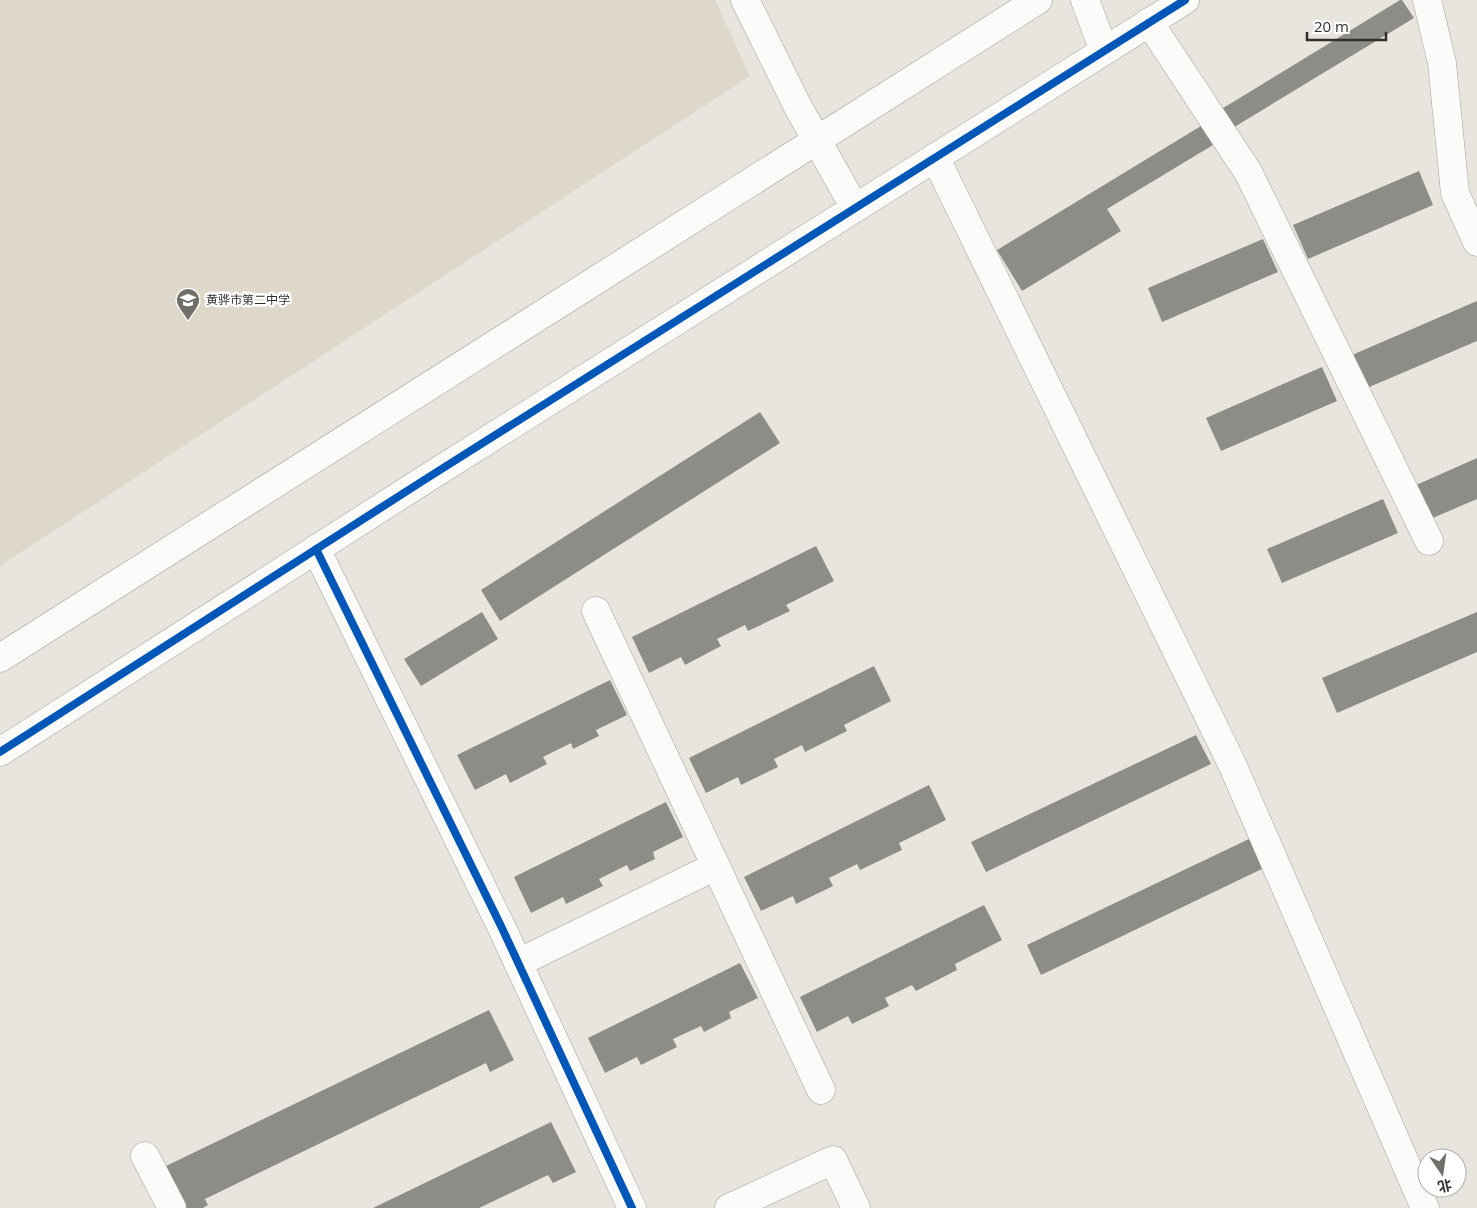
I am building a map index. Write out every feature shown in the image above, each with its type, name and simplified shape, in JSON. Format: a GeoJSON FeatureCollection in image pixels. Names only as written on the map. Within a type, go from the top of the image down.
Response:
{"type":"FeatureCollection","features":[{"type":"Feature","properties":{"kind":"street"},"geometry":{"type":"LineString","coordinates":[[745,0],[798,108],[855,208]]}},
{"type":"Feature","properties":{"kind":"street"},"geometry":{"type":"LineString","coordinates":[[0,658],[1038,0]]}},
{"type":"Feature","properties":{"kind":"street"},"geometry":{"type":"LineString","coordinates":[[1085,0],[1104,51]]}},
{"type":"Feature","properties":{"kind":"street"},"geometry":{"type":"LineString","coordinates":[[0,752],[316,549],[1184,0]]}},
{"type":"Feature","properties":{"kind":"street"},"geometry":{"type":"LineString","coordinates":[[1427,0],[1442,63],[1455,193],[1477,242]]}},
{"type":"Feature","properties":{"kind":"street"},"geometry":{"type":"LineString","coordinates":[[1149,22],[1248,172],[1429,541]]}},
{"type":"Feature","properties":{"kind":"street"},"geometry":{"type":"LineString","coordinates":[[935,157],[1232,764],[1425,1208]]}},
{"type":"Feature","properties":{"kind":"street"},"geometry":{"type":"LineString","coordinates":[[316,549],[518,963],[632,1208]]}},
{"type":"Feature","properties":{"kind":"street"},"geometry":{"type":"LineString","coordinates":[[596,611],[821,1090]]}},
{"type":"Feature","properties":{"kind":"street"},"geometry":{"type":"LineString","coordinates":[[518,963],[716,866]]}},
{"type":"Feature","properties":{"kind":"street"},"geometry":{"type":"LineString","coordinates":[[145,1156],[172,1208]]}},
{"type":"Feature","properties":{"kind":"street"},"geometry":{"type":"LineString","coordinates":[[729,1208],[833,1160],[856,1208]]}},
{"type":"Feature","properties":{"kind":"shaded area","name":"黄骅市第二中学"},"geometry":{"type":"Polygon","coordinates":[[[0,0],[715,0],[750,76],[0,566],[0,0]]]}},
{"type":"Feature","properties":{"kind":"building"},"geometry":{"type":"Polygon","coordinates":[[[1402,0],[1414,18],[1231,129],[1220,110],[1402,0]]]}},
{"type":"Feature","properties":{"kind":"building"},"geometry":{"type":"Polygon","coordinates":[[[1201,126],[1213,145],[1107,209],[1121,231],[1022,291],[997,250],[1201,126]]]}},
{"type":"Feature","properties":{"kind":"building"},"geometry":{"type":"Polygon","coordinates":[[[1419,171],[1433,205],[1308,259],[1293,225],[1419,171]]]}},
{"type":"Feature","properties":{"kind":"building"},"geometry":{"type":"Polygon","coordinates":[[[1263,239],[1278,272],[1162,322],[1148,288],[1263,239]]]}},
{"type":"Feature","properties":{"kind":"building"},"geometry":{"type":"Polygon","coordinates":[[[1477,301],[1477,341],[1367,388],[1352,355],[1477,301]]]}},
{"type":"Feature","properties":{"kind":"building"},"geometry":{"type":"Polygon","coordinates":[[[1322,367],[1337,401],[1221,451],[1206,418],[1322,367]]]}},
{"type":"Feature","properties":{"kind":"building"},"geometry":{"type":"Polygon","coordinates":[[[760,412],[780,443],[500,621],[481,590],[760,412]]]}},
{"type":"Feature","properties":{"kind":"building"},"geometry":{"type":"Polygon","coordinates":[[[1477,458],[1477,499],[1428,520],[1414,486],[1477,458]]]}},
{"type":"Feature","properties":{"kind":"building"},"geometry":{"type":"Polygon","coordinates":[[[1383,499],[1398,533],[1282,583],[1267,549],[1383,499]]]}},
{"type":"Feature","properties":{"kind":"building"},"geometry":{"type":"Polygon","coordinates":[[[816,546],[834,581],[786,605],[790,611],[748,631],[745,625],[717,639],[721,646],[685,665],[681,657],[649,673],[632,637],[816,546]]]}},
{"type":"Feature","properties":{"kind":"building"},"geometry":{"type":"Polygon","coordinates":[[[482,612],[498,639],[421,686],[404,659],[482,612]]]}},
{"type":"Feature","properties":{"kind":"building"},"geometry":{"type":"Polygon","coordinates":[[[1477,612],[1477,652],[1337,713],[1322,678],[1477,612]]]}},
{"type":"Feature","properties":{"kind":"building"},"geometry":{"type":"Polygon","coordinates":[[[874,666],[891,701],[844,725],[847,731],[805,752],[802,745],[774,759],[778,767],[741,785],[738,777],[706,793],[689,758],[874,666]]]}},
{"type":"Feature","properties":{"kind":"building"},"geometry":{"type":"Polygon","coordinates":[[[610,680],[627,715],[596,730],[599,736],[573,749],[571,743],[543,757],[547,764],[510,783],[506,774],[475,790],[457,755],[610,680]]]}},
{"type":"Feature","properties":{"kind":"building"},"geometry":{"type":"Polygon","coordinates":[[[1196,735],[1211,764],[986,872],[971,842],[1196,735]]]}},
{"type":"Feature","properties":{"kind":"building"},"geometry":{"type":"Polygon","coordinates":[[[929,785],[946,820],[899,843],[902,850],[860,870],[857,864],[829,878],[833,886],[796,904],[793,896],[761,911],[744,877],[929,785]]]}},
{"type":"Feature","properties":{"kind":"building"},"geometry":{"type":"Polygon","coordinates":[[[666,802],[683,837],[653,852],[655,859],[630,871],[627,865],[599,879],[603,886],[566,904],[563,897],[531,913],[514,877],[666,802]]]}},
{"type":"Feature","properties":{"kind":"building"},"geometry":{"type":"Polygon","coordinates":[[[1251,838],[1266,867],[1041,975],[1027,945],[1251,838]]]}},
{"type":"Feature","properties":{"kind":"building"},"geometry":{"type":"Polygon","coordinates":[[[984,905],[1002,940],[955,964],[957,970],[916,991],[912,985],[885,998],[889,1006],[852,1024],[848,1016],[817,1032],[800,997],[984,905]]]}},
{"type":"Feature","properties":{"kind":"building"},"geometry":{"type":"Polygon","coordinates":[[[740,963],[758,998],[729,1012],[731,1018],[704,1032],[701,1026],[673,1039],[677,1047],[641,1065],[637,1057],[605,1073],[588,1038],[740,963]]]}},
{"type":"Feature","properties":{"kind":"building"},"geometry":{"type":"Polygon","coordinates":[[[489,1010],[514,1060],[490,1072],[486,1063],[205,1199],[208,1205],[203,1208],[186,1208],[166,1166],[489,1010]]]}},
{"type":"Feature","properties":{"kind":"building"},"geometry":{"type":"Polygon","coordinates":[[[551,1122],[576,1172],[553,1183],[548,1175],[479,1208],[373,1208],[551,1122]]]}},
{"type":"Feature","properties":{"kind":"cycle path"},"geometry":{"type":"LineString","coordinates":[[0,752],[421,482],[1185,0]]}},
{"type":"Feature","properties":{"kind":"cycle path"},"geometry":{"type":"LineString","coordinates":[[316,549],[501,926],[632,1208]]}},
{"type":"Feature","properties":{"kind":"place","name":"黄骅市第二中学"},"geometry":{"type":"Point","coordinates":[188,321]}}]}
